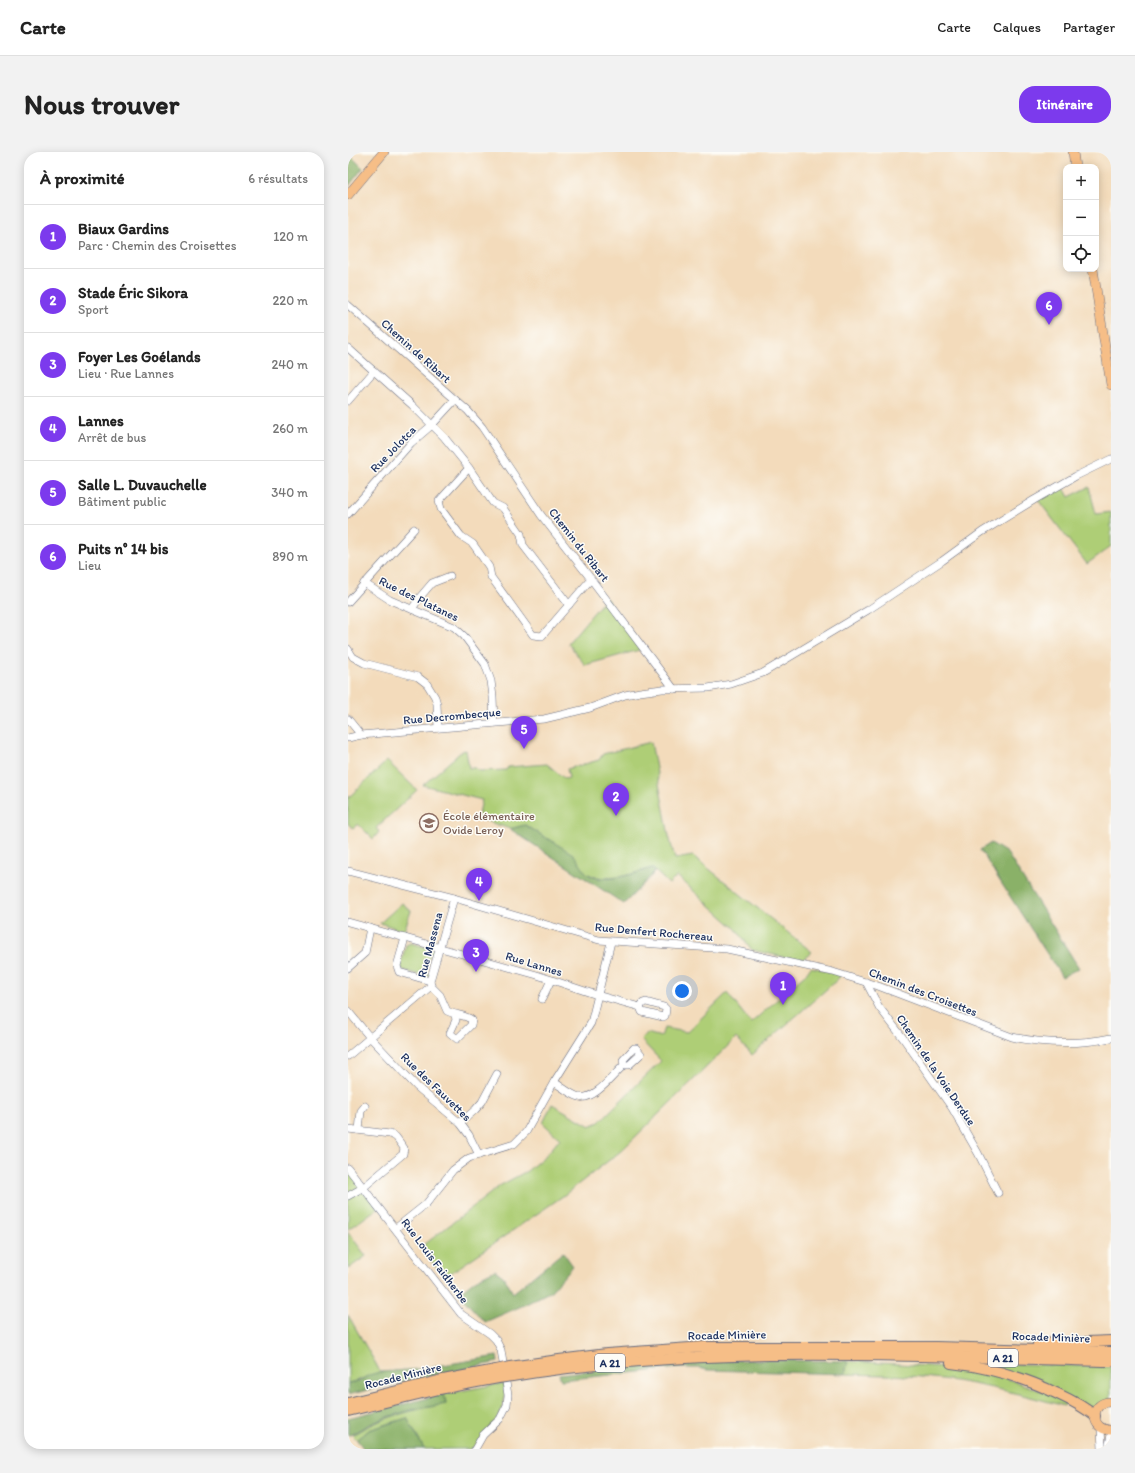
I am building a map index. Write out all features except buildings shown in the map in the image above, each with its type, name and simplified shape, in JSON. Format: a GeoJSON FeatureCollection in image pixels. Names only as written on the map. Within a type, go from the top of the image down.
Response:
{"type":"FeatureCollection","features":[{"type":"Feature","properties":{"kind":"highway"},"geometry":{"type":"LineString","coordinates":[[936,1347],[1111,1341]]}},
{"type":"Feature","properties":{"kind":"highway","name":"Rocade Minière"},"geometry":{"type":"LineString","coordinates":[[348,1412],[497,1374],[601,1355],[704,1347],[936,1347],[1111,1352]]}},
{"type":"Feature","properties":{"kind":"highway","name":"Rocade Minière"},"geometry":{"type":"LineString","coordinates":[[511,1371],[673,1358],[749,1355],[896,1356],[1111,1361]]}},
{"type":"Feature","properties":{"kind":"highway"},"geometry":{"type":"LineString","coordinates":[[896,1356],[932,1362],[974,1365],[1009,1374],[1039,1385],[1077,1403],[1095,1416]]}},
{"type":"Feature","properties":{"kind":"highway","name":"Rocade Minière"},"geometry":{"type":"LineString","coordinates":[[348,1403],[420,1385],[497,1374]]}},
{"type":"Feature","properties":{"kind":"main road"},"geometry":{"type":"LineString","coordinates":[[348,195],[384,152]]}},
{"type":"Feature","properties":{"kind":"main road"},"geometry":{"type":"LineString","coordinates":[[1073,152],[1075,164]]}},
{"type":"Feature","properties":{"kind":"main road"},"geometry":{"type":"LineString","coordinates":[[1093,272],[1111,385]]}},
{"type":"Feature","properties":{"kind":"main road"},"geometry":{"type":"LineString","coordinates":[[1111,1402],[1104,1402],[1100,1405],[1096,1410],[1095,1416],[1097,1424],[1101,1428],[1111,1430]]}},
{"type":"Feature","properties":{"kind":"street","name":"Chemin de Ribart"},"geometry":{"type":"LineString","coordinates":[[349,308],[470,413]]}},
{"type":"Feature","properties":{"kind":"street"},"geometry":{"type":"LineString","coordinates":[[348,348],[412,405],[444,437],[469,468],[493,503],[502,508],[521,534],[523,545],[568,605]]}},
{"type":"Feature","properties":{"kind":"street"},"geometry":{"type":"LineString","coordinates":[[348,401],[374,371]]}},
{"type":"Feature","properties":{"kind":"street","name":"Rue Jolotca"},"geometry":{"type":"LineString","coordinates":[[348,514],[412,443],[456,400]]}},
{"type":"Feature","properties":{"kind":"street","name":"Chemin du Ribart"},"geometry":{"type":"LineString","coordinates":[[470,413],[482,427],[541,515],[674,689]]}},
{"type":"Feature","properties":{"kind":"street","name":"Rue Decrombecque"},"geometry":{"type":"LineString","coordinates":[[348,738],[361,734],[544,719],[562,716],[590,708],[625,695],[640,692],[708,688],[732,684],[764,672],[868,610],[942,561],[982,532],[1064,483],[1111,459]]}},
{"type":"Feature","properties":{"kind":"street"},"geometry":{"type":"LineString","coordinates":[[469,468],[439,501],[441,509],[461,536],[473,544],[489,567],[491,577],[533,635],[542,636],[591,579]]}},
{"type":"Feature","properties":{"kind":"street"},"geometry":{"type":"LineString","coordinates":[[348,602],[414,529]]}},
{"type":"Feature","properties":{"kind":"street"},"geometry":{"type":"LineString","coordinates":[[412,609],[432,583],[450,576]]}},
{"type":"Feature","properties":{"kind":"street","name":"Rue des Platanes"},"geometry":{"type":"LineString","coordinates":[[364,583],[390,600],[454,627],[464,636],[485,664],[493,697],[494,723]]}},
{"type":"Feature","properties":{"kind":"street"},"geometry":{"type":"LineString","coordinates":[[348,649],[353,657],[364,663],[418,677],[427,684],[435,697],[437,704],[438,728]]}},
{"type":"Feature","properties":{"kind":"street"},"geometry":{"type":"LineString","coordinates":[[348,719],[361,734]]}},
{"type":"Feature","properties":{"kind":"street","name":"Rue Denfert Rochereau"},"geometry":{"type":"LineString","coordinates":[[348,871],[454,898],[584,936],[611,942],[727,949]]}},
{"type":"Feature","properties":{"kind":"street","name":"Rue Massena"},"geometry":{"type":"LineString","coordinates":[[348,1056],[431,984],[454,898]]}},
{"type":"Feature","properties":{"kind":"street","name":"Rue Lannes"},"geometry":{"type":"LineString","coordinates":[[348,922],[640,1007]]}},
{"type":"Feature","properties":{"kind":"street"},"geometry":{"type":"LineString","coordinates":[[348,968],[365,953],[370,928]]}},
{"type":"Feature","properties":{"kind":"street"},"geometry":{"type":"LineString","coordinates":[[405,938],[397,966],[399,972],[431,984],[440,995],[447,1011],[455,1015]]}},
{"type":"Feature","properties":{"kind":"street"},"geometry":{"type":"LineString","coordinates":[[396,1228],[426,1204],[453,1170],[469,1158],[514,1144],[526,1132],[554,1082],[591,1023],[611,942]]}},
{"type":"Feature","properties":{"kind":"street","name":"Chemin des Croisettes"},"geometry":{"type":"LineString","coordinates":[[727,949],[852,977],[1012,1037],[1062,1044],[1090,1042],[1111,1038]]}},
{"type":"Feature","properties":{"kind":"street"},"geometry":{"type":"LineString","coordinates":[[542,999],[551,980]]}},
{"type":"Feature","properties":{"kind":"street","name":"Chemin de la Voie Derdue"},"geometry":{"type":"LineString","coordinates":[[866,982],[879,1007],[903,1038],[952,1108],[978,1153],[998,1193]]}},
{"type":"Feature","properties":{"kind":"street","name":"Rue des Fauvettes"},"geometry":{"type":"LineString","coordinates":[[348,1011],[370,1037],[425,1095],[460,1123],[478,1155]]}},
{"type":"Feature","properties":{"kind":"street"},"geometry":{"type":"LineString","coordinates":[[554,1082],[579,1097],[587,1097],[595,1093],[624,1064]]}},
{"type":"Feature","properties":{"kind":"street"},"geometry":{"type":"LineString","coordinates":[[460,1123],[482,1102],[497,1074]]}},
{"type":"Feature","properties":{"kind":"street"},"geometry":{"type":"LineString","coordinates":[[359,1130],[361,1111],[365,1106]]}},
{"type":"Feature","properties":{"kind":"street"},"geometry":{"type":"LineString","coordinates":[[348,1129],[390,1134],[396,1137],[404,1148],[403,1154],[364,1187],[348,1196]]}},
{"type":"Feature","properties":{"kind":"street","name":"Rue Louis Faidherbe"},"geometry":{"type":"LineString","coordinates":[[348,1168],[462,1314],[490,1334],[496,1340],[501,1350],[508,1395],[507,1405],[500,1419],[482,1435],[474,1449]]}},
{"type":"Feature","properties":{"kind":"street"},"geometry":{"type":"LineString","coordinates":[[1101,1428],[1102,1449]]}},
{"type":"Feature","properties":{"kind":"street"},"geometry":{"type":"LineString","coordinates":[[1108,1449],[1111,1435]]}},
{"type":"Feature","properties":{"kind":"green space"},"geometry":{"type":"Polygon","coordinates":[[[348,153],[363,168],[348,187],[348,153]]]}},
{"type":"Feature","properties":{"kind":"green space"},"geometry":{"type":"Polygon","coordinates":[[[1063,486],[1069,497],[1089,487],[1096,514],[1111,512],[1111,546],[1087,564],[1038,500],[1063,486]]]}},
{"type":"Feature","properties":{"kind":"green space"},"geometry":{"type":"Polygon","coordinates":[[[606,598],[643,649],[585,665],[568,643],[606,598]]]}},
{"type":"Feature","properties":{"kind":"green space"},"geometry":{"type":"Polygon","coordinates":[[[651,742],[669,836],[675,859],[693,856],[812,952],[801,961],[752,950],[736,929],[677,876],[669,884],[652,868],[620,877],[596,877],[588,874],[540,834],[525,825],[510,829],[478,818],[482,800],[423,785],[462,751],[466,750],[469,768],[476,768],[479,771],[506,770],[508,767],[547,764],[565,779],[569,778],[567,769],[599,760],[603,754],[651,742]]]}},
{"type":"Feature","properties":{"kind":"green space"},"geometry":{"type":"Polygon","coordinates":[[[387,761],[417,790],[376,828],[379,832],[373,839],[358,824],[353,828],[348,824],[348,798],[387,761]]]}},
{"type":"Feature","properties":{"kind":"green space"},"geometry":{"type":"Polygon","coordinates":[[[525,825],[573,854],[586,873],[594,877],[619,877],[652,868],[655,872],[624,904],[510,829],[525,825]]]}},
{"type":"Feature","properties":{"kind":"green space"},"geometry":{"type":"Polygon","coordinates":[[[991,843],[1007,853],[1079,968],[1062,977],[980,850],[991,843]]]}},
{"type":"Feature","properties":{"kind":"green space"},"geometry":{"type":"Polygon","coordinates":[[[402,903],[411,911],[404,931],[380,923],[402,903]]]}},
{"type":"Feature","properties":{"kind":"green space"},"geometry":{"type":"Polygon","coordinates":[[[411,943],[433,949],[436,952],[435,955],[430,953],[425,972],[430,974],[425,977],[403,970],[400,966],[406,945],[411,943]]]}},
{"type":"Feature","properties":{"kind":"green space"},"geometry":{"type":"Polygon","coordinates":[[[811,967],[841,974],[838,979],[752,1055],[736,1038],[621,1151],[563,1196],[445,1277],[420,1248],[501,1185],[527,1171],[547,1154],[560,1139],[543,1123],[552,1104],[590,1126],[599,1122],[661,1061],[641,1040],[647,1033],[661,1037],[664,1028],[687,1032],[727,993],[751,1023],[806,974],[811,967]]]}},
{"type":"Feature","properties":{"kind":"green space"},"geometry":{"type":"Polygon","coordinates":[[[348,1168],[378,1208],[348,1230],[348,1168]]]}},
{"type":"Feature","properties":{"kind":"green space"},"geometry":{"type":"Polygon","coordinates":[[[348,1232],[366,1256],[348,1269],[348,1232]]]}},
{"type":"Feature","properties":{"kind":"green space"},"geometry":{"type":"Polygon","coordinates":[[[563,1252],[573,1266],[551,1291],[524,1305],[485,1322],[465,1301],[461,1291],[475,1280],[495,1270],[504,1277],[513,1293],[563,1252]]]}},
{"type":"Feature","properties":{"kind":"green space"},"geometry":{"type":"Polygon","coordinates":[[[348,1315],[380,1372],[348,1383],[348,1315]]]}},
{"type":"Feature","properties":{"kind":"green space"},"geometry":{"type":"Polygon","coordinates":[[[497,1356],[498,1362],[387,1385],[348,1395],[348,1383],[360,1381],[369,1375],[380,1372],[419,1369],[497,1356]]]}},
{"type":"Feature","properties":{"kind":"green space"},"geometry":{"type":"Polygon","coordinates":[[[748,1360],[848,1361],[845,1374],[679,1368],[561,1380],[559,1374],[647,1364],[748,1360]]]}},
{"type":"Feature","properties":{"kind":"green space"},"geometry":{"type":"Polygon","coordinates":[[[848,1361],[962,1368],[991,1373],[1067,1400],[1064,1406],[970,1383],[942,1379],[845,1374],[848,1361]]]}},
{"type":"Feature","properties":{"kind":"green space"},"geometry":{"type":"Polygon","coordinates":[[[989,1363],[1111,1367],[1111,1399],[1092,1410],[988,1365],[989,1363]]]}},
{"type":"Feature","properties":{"kind":"green space"},"geometry":{"type":"Polygon","coordinates":[[[504,1383],[505,1398],[500,1415],[472,1449],[424,1449],[407,1418],[369,1430],[357,1440],[352,1435],[374,1423],[397,1415],[446,1404],[444,1394],[504,1383]]]}},
{"type":"Feature","properties":{"kind":"green space"},"geometry":{"type":"Polygon","coordinates":[[[444,1394],[446,1404],[412,1410],[388,1417],[368,1425],[348,1436],[348,1418],[444,1394]]]}},
{"type":"Feature","properties":{"kind":"green space"},"geometry":{"type":"Polygon","coordinates":[[[407,1418],[424,1449],[364,1449],[357,1440],[369,1430],[407,1418]]]}},
{"type":"Feature","properties":{"kind":"place","name":"Puits n° 14 bis"},"geometry":{"type":"Point","coordinates":[1049,325]}},
{"type":"Feature","properties":{"kind":"place","name":"Salle L. Duvauchelle"},"geometry":{"type":"Point","coordinates":[524,749]}},
{"type":"Feature","properties":{"kind":"place","name":"Stade Éric Sikora"},"geometry":{"type":"Point","coordinates":[616,816]}},
{"type":"Feature","properties":{"kind":"place","name":"École élémentaire Ovide Leroy"},"geometry":{"type":"Point","coordinates":[429,823]}},
{"type":"Feature","properties":{"kind":"place","name":"Lannes"},"geometry":{"type":"Point","coordinates":[479,901]}},
{"type":"Feature","properties":{"kind":"place","name":"Foyer Les Goélands"},"geometry":{"type":"Point","coordinates":[476,972]}},
{"type":"Feature","properties":{"kind":"place","name":"Biaux Gardins"},"geometry":{"type":"Point","coordinates":[783,1005]}}]}
